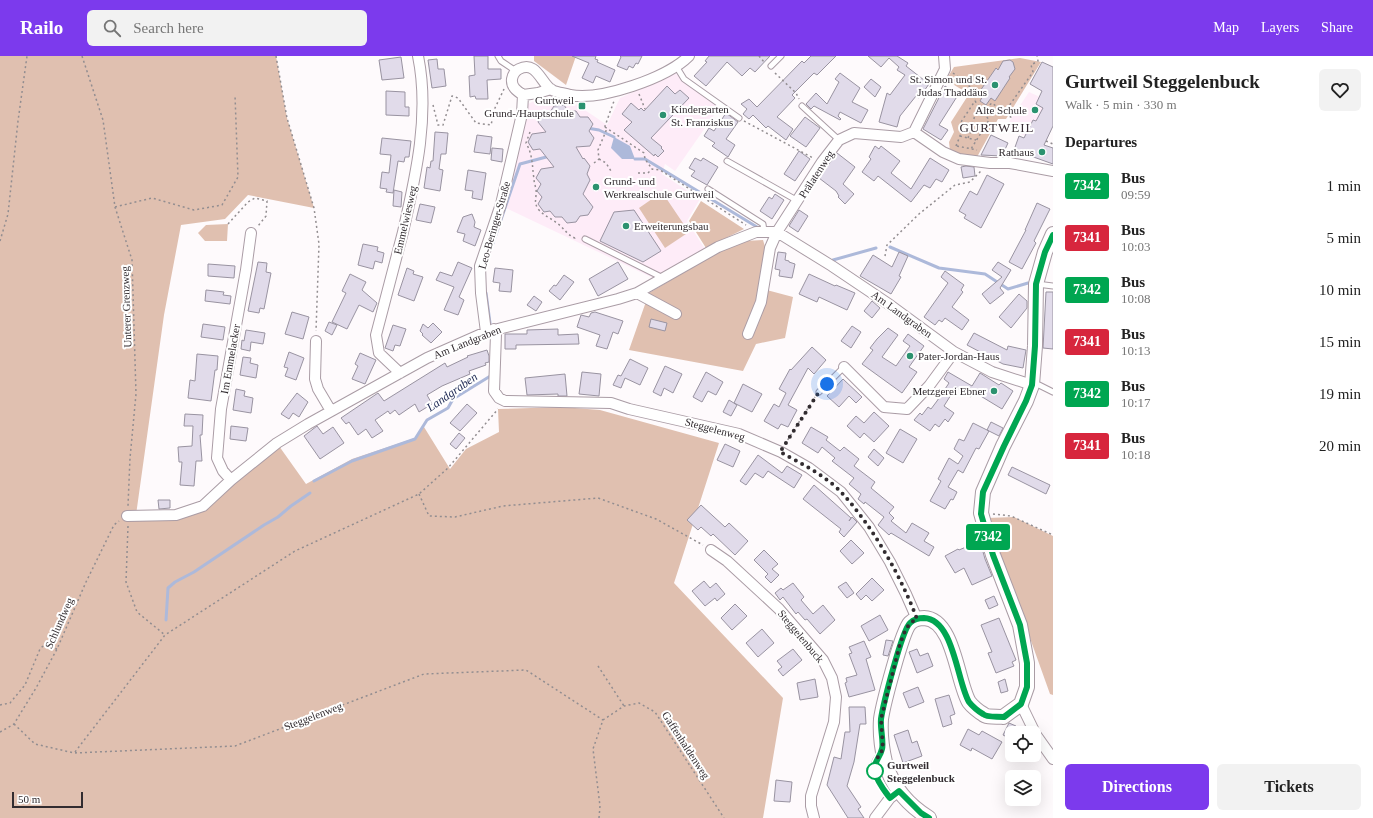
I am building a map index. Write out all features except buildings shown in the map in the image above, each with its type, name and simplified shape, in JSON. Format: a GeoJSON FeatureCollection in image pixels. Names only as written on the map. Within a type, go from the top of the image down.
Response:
{"type":"FeatureCollection","features":[{"type":"Feature","properties":{"kind":"main road"},"geometry":{"type":"LineString","coordinates":[[929,818],[895,794],[883,749],[881,719],[896,658],[905,631],[910,623],[917,619],[924,618],[933,620],[943,630],[950,644],[969,703],[984,716],[1004,717],[1021,704],[1027,687],[1027,663],[1020,625],[993,555],[981,514],[983,492],[1026,401],[1032,385],[1035,346],[1036,284],[1045,252],[1053,234]]}},
{"type":"Feature","properties":{"kind":"street","name":"Emmelwiesweg"},"geometry":{"type":"LineString","coordinates":[[400,373],[379,353],[376,335],[410,199],[417,163],[423,99],[418,56]]}},
{"type":"Feature","properties":{"kind":"street"},"geometry":{"type":"LineString","coordinates":[[551,89],[523,95],[516,90],[512,82],[513,76],[516,71],[523,68],[531,68],[541,76],[551,89],[565,94],[583,96],[598,95],[634,85],[676,66],[686,57]]}},
{"type":"Feature","properties":{"kind":"street"},"geometry":{"type":"LineString","coordinates":[[944,60],[914,132],[943,152],[959,159],[990,163],[1010,163],[1053,171]]}},
{"type":"Feature","properties":{"kind":"street","name":"Leo-Beringer-Straße"},"geometry":{"type":"LineString","coordinates":[[490,331],[481,297],[480,266],[501,204],[522,114],[523,95]]}},
{"type":"Feature","properties":{"kind":"street","name":"Prälatenweg"},"geometry":{"type":"LineString","coordinates":[[777,232],[822,162],[839,140],[854,133],[900,137],[914,132]]}},
{"type":"Feature","properties":{"kind":"street","name":"Am Landgraben"},"geometry":{"type":"LineString","coordinates":[[127,516],[176,515],[203,506],[231,480],[277,443],[331,410],[360,396],[427,358],[490,331],[637,293],[718,247],[760,231],[777,232],[832,266],[890,305],[954,352],[992,372],[1032,385]]}},
{"type":"Feature","properties":{"kind":"street"},"geometry":{"type":"LineString","coordinates":[[748,334],[761,302],[770,248],[777,232]]}},
{"type":"Feature","properties":{"kind":"street","name":"Im Emmelacker"},"geometry":{"type":"LineString","coordinates":[[231,480],[223,472],[217,458],[221,409],[246,270],[251,233]]}},
{"type":"Feature","properties":{"kind":"street"},"geometry":{"type":"LineString","coordinates":[[637,293],[676,314]]}},
{"type":"Feature","properties":{"kind":"street"},"geometry":{"type":"LineString","coordinates":[[490,331],[496,334],[494,391],[499,398],[505,401]]}},
{"type":"Feature","properties":{"kind":"street"},"geometry":{"type":"LineString","coordinates":[[316,341],[315,378],[318,389],[331,410]]}},
{"type":"Feature","properties":{"kind":"street"},"geometry":{"type":"LineString","coordinates":[[844,367],[884,407],[907,409],[929,386],[954,352]]}},
{"type":"Feature","properties":{"kind":"street","name":"Steggelenweg"},"geometry":{"type":"LineString","coordinates":[[505,401],[611,403],[629,409],[739,434],[780,452],[809,468],[841,492],[869,527],[890,562],[917,619]]}},
{"type":"Feature","properties":{"kind":"street","name":"Steggelenbuck"},"geometry":{"type":"LineString","coordinates":[[711,550],[727,561],[778,609],[823,660],[832,678],[836,697],[834,722],[811,796],[811,806],[814,818]]}},
{"type":"Feature","properties":{"kind":"street"},"geometry":{"type":"LineString","coordinates":[[1021,704],[1036,735],[1053,759]]}},
{"type":"Feature","properties":{"kind":"street"},"geometry":{"type":"LineString","coordinates":[[875,818],[895,794]]}},
{"type":"Feature","properties":{"kind":"lane"},"geometry":{"type":"LineString","coordinates":[[498,56],[501,61],[516,71]]}},
{"type":"Feature","properties":{"kind":"lane"},"geometry":{"type":"LineString","coordinates":[[771,66],[781,56]]}},
{"type":"Feature","properties":{"kind":"lane"},"geometry":{"type":"LineString","coordinates":[[676,66],[684,79],[739,118]]}},
{"type":"Feature","properties":{"kind":"lane"},"geometry":{"type":"LineString","coordinates":[[802,106],[839,140]]}},
{"type":"Feature","properties":{"kind":"lane"},"geometry":{"type":"LineString","coordinates":[[727,160],[798,201]]}},
{"type":"Feature","properties":{"kind":"lane"},"geometry":{"type":"LineString","coordinates":[[708,189],[763,224],[760,231]]}},
{"type":"Feature","properties":{"kind":"lane"},"geometry":{"type":"LineString","coordinates":[[585,239],[664,278]]}},
{"type":"Feature","properties":{"kind":"lane"},"geometry":{"type":"LineString","coordinates":[[1036,284],[1053,286]]}},
{"type":"Feature","properties":{"kind":"lane"},"geometry":{"type":"LineString","coordinates":[[819,392],[844,367]]}},
{"type":"Feature","properties":{"kind":"lane"},"geometry":{"type":"LineString","coordinates":[[1032,385],[1039,386],[1053,392]]}},
{"type":"Feature","properties":{"kind":"path"},"geometry":{"type":"LineString","coordinates":[[0,241],[8,214],[27,56]]}},
{"type":"Feature","properties":{"kind":"path","name":"Unterer Grenzweg"},"geometry":{"type":"LineString","coordinates":[[82,56],[103,120],[115,208],[132,260],[136,394],[130,458],[126,582],[136,612],[165,635]]}},
{"type":"Feature","properties":{"kind":"path"},"geometry":{"type":"LineString","coordinates":[[276,56],[287,118],[314,208],[319,244],[316,341]]}},
{"type":"Feature","properties":{"kind":"path"},"geometry":{"type":"LineString","coordinates":[[1004,113],[1032,72],[1032,65],[1038,61],[1037,56]]}},
{"type":"Feature","properties":{"kind":"path"},"geometry":{"type":"LineString","coordinates":[[944,60],[951,72],[979,94],[961,122],[960,136],[956,146]]}},
{"type":"Feature","properties":{"kind":"path"},"geometry":{"type":"LineString","coordinates":[[771,66],[777,75],[796,93],[802,106]]}},
{"type":"Feature","properties":{"kind":"path"},"geometry":{"type":"LineString","coordinates":[[423,99],[432,101],[438,125],[444,125],[452,96],[458,98],[476,123],[491,125],[495,108],[504,89],[512,82]]}},
{"type":"Feature","properties":{"kind":"path"},"geometry":{"type":"LineString","coordinates":[[634,85],[645,109]]}},
{"type":"Feature","properties":{"kind":"path"},"geometry":{"type":"LineString","coordinates":[[599,159],[598,150],[606,131],[604,126],[613,105],[615,91]]}},
{"type":"Feature","properties":{"kind":"path"},"geometry":{"type":"LineString","coordinates":[[115,208],[152,198],[194,210],[222,204],[238,177],[235,95]]}},
{"type":"Feature","properties":{"kind":"path"},"geometry":{"type":"LineString","coordinates":[[971,149],[989,120],[975,101]]}},
{"type":"Feature","properties":{"kind":"path"},"geometry":{"type":"LineString","coordinates":[[982,110],[992,104],[1012,118]]}},
{"type":"Feature","properties":{"kind":"path"},"geometry":{"type":"LineString","coordinates":[[968,138],[975,114]]}},
{"type":"Feature","properties":{"kind":"path"},"geometry":{"type":"LineString","coordinates":[[739,118],[822,162]]}},
{"type":"Feature","properties":{"kind":"path"},"geometry":{"type":"LineString","coordinates":[[604,126],[644,153],[645,159],[652,170]]}},
{"type":"Feature","properties":{"kind":"path"},"geometry":{"type":"LineString","coordinates":[[530,132],[526,143],[531,151],[536,194],[535,201],[537,208],[543,215],[558,224],[570,236],[575,238],[577,236]]}},
{"type":"Feature","properties":{"kind":"path"},"geometry":{"type":"LineString","coordinates":[[960,136],[976,140]]}},
{"type":"Feature","properties":{"kind":"path"},"geometry":{"type":"LineString","coordinates":[[1046,140],[1053,144]]}},
{"type":"Feature","properties":{"kind":"path"},"geometry":{"type":"LineString","coordinates":[[594,163],[599,159]]}},
{"type":"Feature","properties":{"kind":"path"},"geometry":{"type":"LineString","coordinates":[[599,159],[606,163],[611,171]]}},
{"type":"Feature","properties":{"kind":"path"},"geometry":{"type":"LineString","coordinates":[[885,256],[887,245],[919,214],[955,185],[970,182],[990,163]]}},
{"type":"Feature","properties":{"kind":"path"},"geometry":{"type":"LineString","coordinates":[[638,173],[648,173],[652,170],[660,170],[760,231]]}},
{"type":"Feature","properties":{"kind":"path"},"geometry":{"type":"LineString","coordinates":[[605,179],[612,180]]}},
{"type":"Feature","properties":{"kind":"path"},"geometry":{"type":"LineString","coordinates":[[228,224],[248,202],[255,198],[267,201],[266,216],[251,233]]}},
{"type":"Feature","properties":{"kind":"path"},"geometry":{"type":"LineString","coordinates":[[780,452],[819,392]]}},
{"type":"Feature","properties":{"kind":"path"},"geometry":{"type":"LineString","coordinates":[[74,753],[165,635],[295,551],[419,494],[448,468],[505,401]]}},
{"type":"Feature","properties":{"kind":"path"},"geometry":{"type":"LineString","coordinates":[[419,494],[429,516],[455,517],[503,506],[598,498],[656,519],[711,550]]}},
{"type":"Feature","properties":{"kind":"path"},"geometry":{"type":"LineString","coordinates":[[981,514],[1011,516],[1053,535]]}},
{"type":"Feature","properties":{"kind":"path","name":"Schlundweg"},"geometry":{"type":"LineString","coordinates":[[0,732],[14,724],[36,688],[58,649],[86,582],[114,525],[127,516]]}},
{"type":"Feature","properties":{"kind":"path"},"geometry":{"type":"LineString","coordinates":[[0,706],[10,703],[25,685],[40,649],[44,645],[58,649]]}},
{"type":"Feature","properties":{"kind":"path"},"geometry":{"type":"LineString","coordinates":[[598,666],[624,706],[604,720],[593,749],[600,806],[599,818]]}},
{"type":"Feature","properties":{"kind":"path","name":"Steggelenweg"},"geometry":{"type":"LineString","coordinates":[[14,724],[35,744],[74,753],[234,746],[424,674],[526,670],[604,720]]}},
{"type":"Feature","properties":{"kind":"path","name":"Gaffenhaldenweg"},"geometry":{"type":"LineString","coordinates":[[624,706],[639,703],[655,712],[724,818]]}},
{"type":"Feature","properties":{"kind":"shaded area"},"geometry":{"type":"Polygon","coordinates":[[[0,56],[276,56],[287,118],[314,208],[248,195],[225,219],[181,225],[164,315],[136,515],[204,508],[279,446],[306,484],[352,459],[415,438],[422,427],[424,427],[450,469],[466,449],[499,432],[498,409],[562,407],[600,410],[719,443],[674,583],[783,698],[763,818],[0,818],[0,56]]]}},
{"type":"Feature","properties":{"kind":"shaded area"},"geometry":{"type":"Polygon","coordinates":[[[534,56],[576,56],[566,85],[534,61],[534,56]]]}},
{"type":"Feature","properties":{"kind":"shaded area"},"geometry":{"type":"Polygon","coordinates":[[[1020,58],[1041,62],[1006,119],[998,119],[977,157],[950,151],[949,142],[954,132],[951,122],[969,94],[946,80],[954,67],[1020,58]]]}},
{"type":"Feature","properties":{"kind":"shaded area","name":"Grund- und Werkrealschule Gurtweil"},"geometry":{"type":"Polygon","coordinates":[[[675,73],[721,105],[675,171],[665,164],[662,174],[700,199],[687,221],[705,249],[655,279],[504,207],[517,162],[528,104],[536,100],[548,98],[576,104],[607,125],[620,98],[675,73]]]}},
{"type":"Feature","properties":{"kind":"shaded area","name":"Alte Schule"},"geometry":{"type":"Polygon","coordinates":[[[1029,92],[1053,103],[1048,137],[1045,143],[1005,128],[1029,92]]]}},
{"type":"Feature","properties":{"kind":"shaded area"},"geometry":{"type":"Polygon","coordinates":[[[662,192],[689,232],[665,248],[639,208],[662,192]]]}},
{"type":"Feature","properties":{"kind":"shaded area"},"geometry":{"type":"Polygon","coordinates":[[[701,201],[744,229],[706,248],[689,221],[701,201]]]}},
{"type":"Feature","properties":{"kind":"shaded area"},"geometry":{"type":"Polygon","coordinates":[[[228,224],[227,241],[205,241],[198,233],[206,225],[228,224]]]}},
{"type":"Feature","properties":{"kind":"shaded area"},"geometry":{"type":"Polygon","coordinates":[[[763,240],[766,250],[759,288],[793,297],[785,338],[756,344],[743,371],[629,350],[649,293],[727,247],[745,241],[763,240]]]}},
{"type":"Feature","properties":{"kind":"shaded area"},"geometry":{"type":"Polygon","coordinates":[[[1014,517],[1053,536],[1053,695],[1050,694],[987,518],[1014,517]]]}},
{"type":"Feature","properties":{"kind":"water"},"geometry":{"type":"Polygon","coordinates":[[[614,137],[630,146],[635,159],[622,159],[611,148],[614,137]]]}},
{"type":"Feature","properties":{"kind":"waterway","name":"Landgraben"},"geometry":{"type":"LineString","coordinates":[[587,128],[599,130],[614,137]]}},
{"type":"Feature","properties":{"kind":"waterway","name":"Landgraben"},"geometry":{"type":"LineString","coordinates":[[491,249],[520,164],[550,156]]}},
{"type":"Feature","properties":{"kind":"waterway","name":"Landgraben"},"geometry":{"type":"LineString","coordinates":[[635,159],[645,159],[757,227]]}},
{"type":"Feature","properties":{"kind":"waterway","name":"Landgraben"},"geometry":{"type":"LineString","coordinates":[[890,247],[939,268],[985,274],[1008,289],[1028,283]]}},
{"type":"Feature","properties":{"kind":"waterway","name":"Landgraben"},"geometry":{"type":"LineString","coordinates":[[833,260],[876,248]]}},
{"type":"Feature","properties":{"kind":"waterway","name":"Landgraben"},"geometry":{"type":"LineString","coordinates":[[486,293],[490,323]]}},
{"type":"Feature","properties":{"kind":"waterway","name":"Landgraben"},"geometry":{"type":"LineString","coordinates":[[314,481],[352,461],[415,439],[427,420],[448,408],[453,399],[492,375]]}},
{"type":"Feature","properties":{"kind":"waterway","name":"Landgraben"},"geometry":{"type":"LineString","coordinates":[[166,620],[168,588],[175,582],[194,572],[278,517],[310,493]]}},
{"type":"Feature","properties":{"kind":"bus line","name":"7342"},"geometry":{"type":"LineString","coordinates":[[929,818],[921,813],[899,791],[890,798],[881,786],[875,772],[875,762],[883,749],[881,719],[883,710],[900,644],[910,623],[917,619],[924,618],[933,620],[940,626],[950,644],[969,703],[984,716],[1004,717],[1021,704],[1027,687],[1027,663],[1020,625],[993,555],[981,514],[983,492],[1026,401],[1032,385],[1035,346],[1036,284],[1045,252],[1053,235]]}},
{"type":"Feature","properties":{"kind":"place","name":"St. Simon und St. Judas Thaddäus"},"geometry":{"type":"Point","coordinates":[995,85]}},
{"type":"Feature","properties":{"kind":"place","name":"Gurtweil Grund-/Hauptschule"},"geometry":{"type":"Point","coordinates":[582,106]}},
{"type":"Feature","properties":{"kind":"place","name":"Alte Schule"},"geometry":{"type":"Point","coordinates":[1035,110]}},
{"type":"Feature","properties":{"kind":"place","name":"Kindergarten St. Franziskus"},"geometry":{"type":"Point","coordinates":[663,115]}},
{"type":"Feature","properties":{"kind":"place","name":"Rathaus"},"geometry":{"type":"Point","coordinates":[1042,152]}},
{"type":"Feature","properties":{"kind":"place","name":"Grund- und Werkrealschule Gurtweil"},"geometry":{"type":"Point","coordinates":[596,187]}},
{"type":"Feature","properties":{"kind":"place","name":"Erweiterungsbau"},"geometry":{"type":"Point","coordinates":[626,226]}},
{"type":"Feature","properties":{"kind":"place","name":"Pater-Jordan-Haus"},"geometry":{"type":"Point","coordinates":[910,356]}},
{"type":"Feature","properties":{"kind":"place","name":"Metzgerei Ebner"},"geometry":{"type":"Point","coordinates":[994,391]}},
{"type":"Feature","properties":{"kind":"place","name":"Gurtweil Steggelenbuck"},"geometry":{"type":"Point","coordinates":[875,771]}},
{"type":"Feature","properties":{"kind":"district","name":"GURTWEIL"},"geometry":{"type":"Point","coordinates":[997,127]}},
{"type":"Feature","properties":{"kind":"route"},"geometry":{"type":"LineString","coordinates":[[827,384],[819,392],[780,452],[809,468],[841,492],[869,527],[890,562],[917,619],[910,623],[900,644],[881,719],[883,749],[875,762],[875,771]]}}]}
